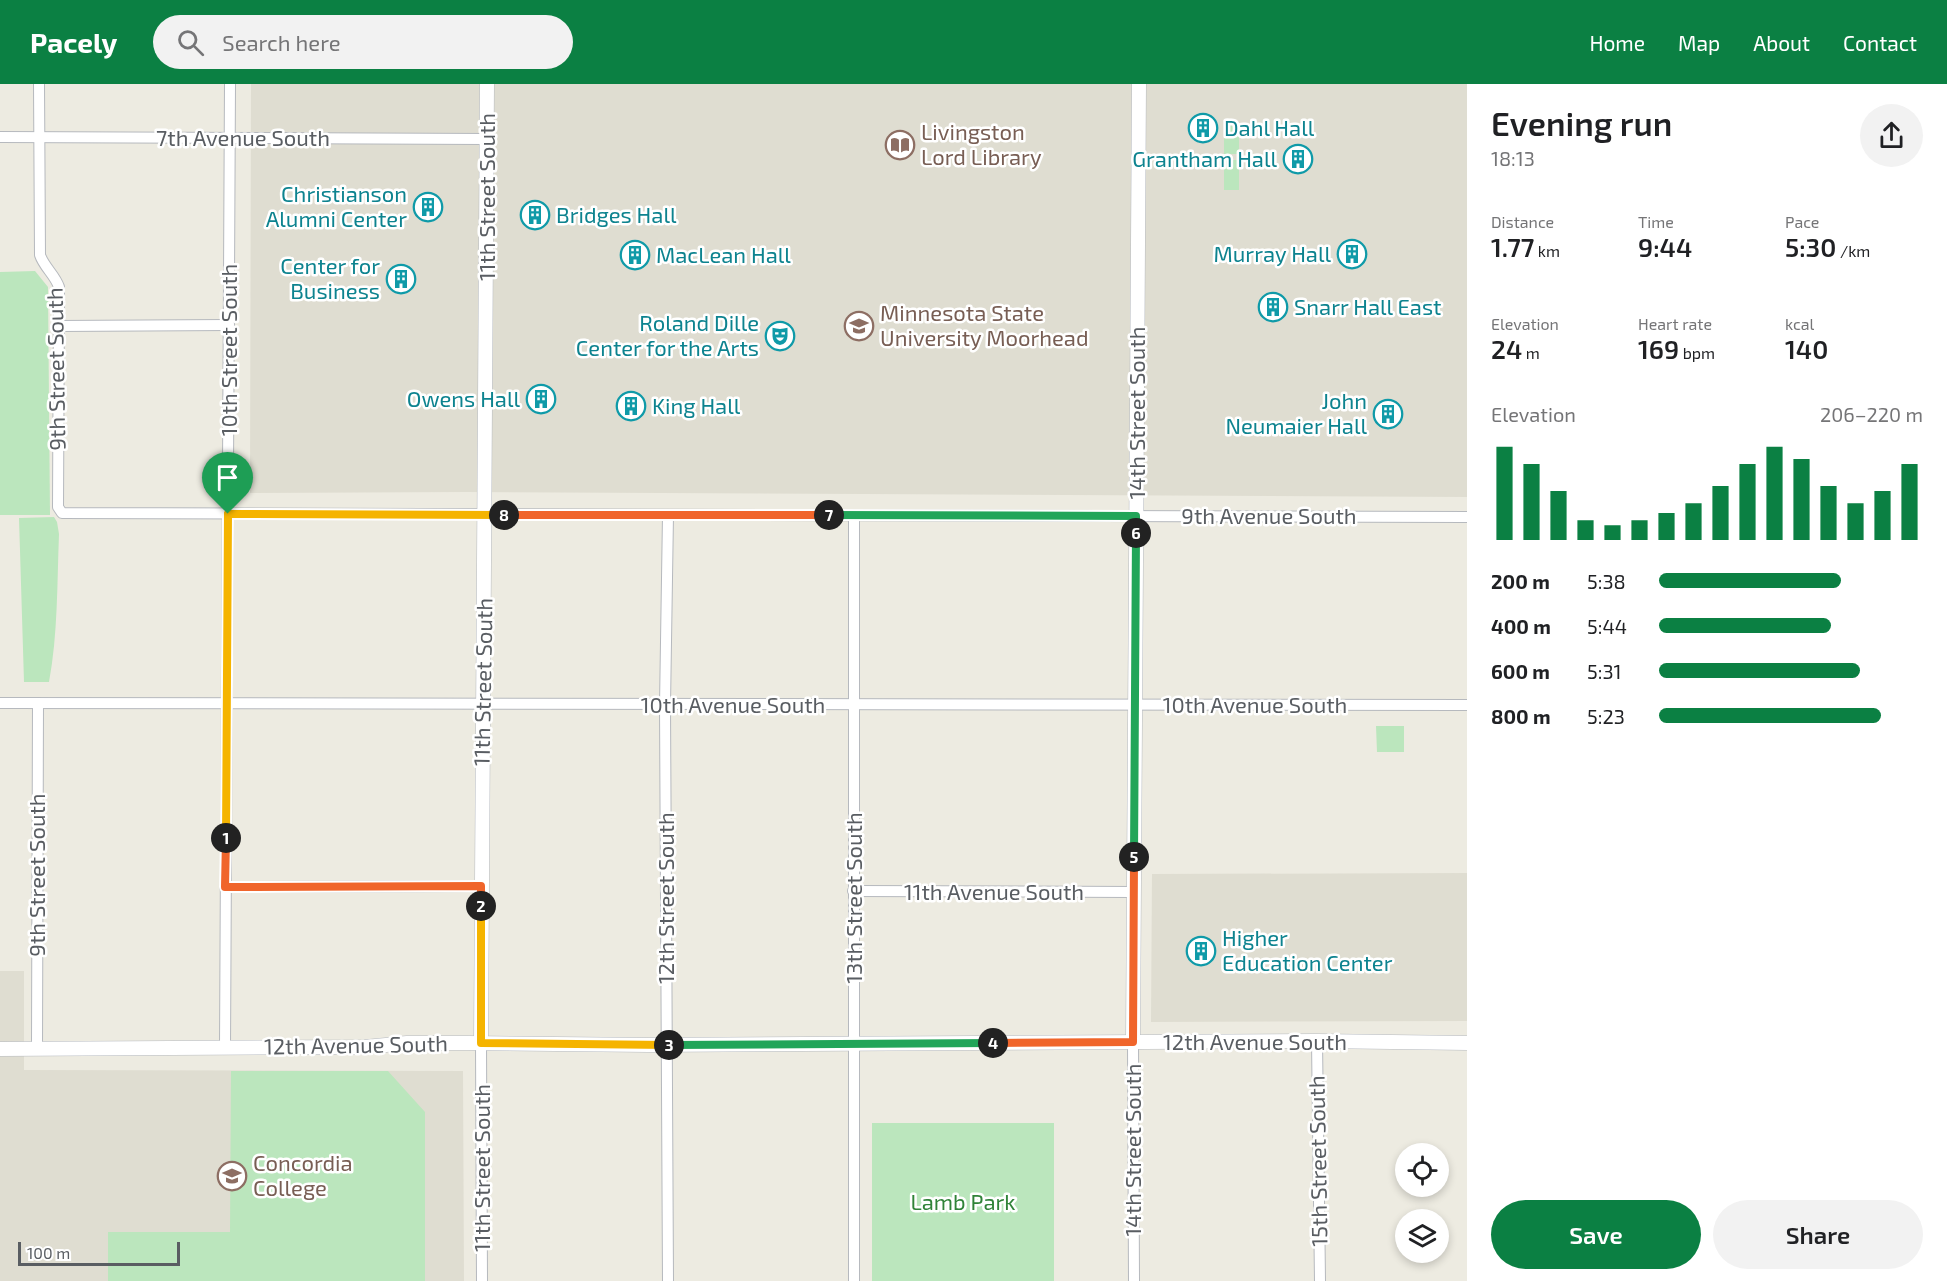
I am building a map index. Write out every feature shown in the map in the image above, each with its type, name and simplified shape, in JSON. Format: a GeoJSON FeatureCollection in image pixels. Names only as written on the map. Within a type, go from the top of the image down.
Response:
{"type":"FeatureCollection","features":[{"type":"Feature","properties":{"kind":"street","name":"9th Street South"},"geometry":{"type":"LineString","coordinates":[[39,84],[40,255],[42,262],[56,279],[58,287],[58,507],[62,513]]}},
{"type":"Feature","properties":{"kind":"street","name":"10th Street South"},"geometry":{"type":"LineString","coordinates":[[225,1048],[230,84]]}},
{"type":"Feature","properties":{"kind":"street","name":"11th Street South"},"geometry":{"type":"LineString","coordinates":[[482,1281],[481,886],[487,84]]}},
{"type":"Feature","properties":{"kind":"street","name":"14th Street South"},"geometry":{"type":"LineString","coordinates":[[1134,1281],[1134,705],[1139,84]]}},
{"type":"Feature","properties":{"kind":"street","name":"7th Avenue South"},"geometry":{"type":"LineString","coordinates":[[0,137],[487,139]]}},
{"type":"Feature","properties":{"kind":"street"},"geometry":{"type":"LineString","coordinates":[[58,326],[229,325]]}},
{"type":"Feature","properties":{"kind":"street","name":"9th Avenue South"},"geometry":{"type":"LineString","coordinates":[[62,513],[1467,517]]}},
{"type":"Feature","properties":{"kind":"street","name":"12th Street South"},"geometry":{"type":"LineString","coordinates":[[668,515],[665,705],[668,1281]]}},
{"type":"Feature","properties":{"kind":"street","name":"13th Street South"},"geometry":{"type":"LineString","coordinates":[[854,515],[854,1281]]}},
{"type":"Feature","properties":{"kind":"street","name":"10th Avenue South"},"geometry":{"type":"LineString","coordinates":[[0,703],[854,706],[1467,705]]}},
{"type":"Feature","properties":{"kind":"street","name":"9th Street South"},"geometry":{"type":"LineString","coordinates":[[37,1048],[38,703]]}},
{"type":"Feature","properties":{"kind":"street"},"geometry":{"type":"LineString","coordinates":[[225,887],[481,886]]}},
{"type":"Feature","properties":{"kind":"street","name":"11th Avenue South"},"geometry":{"type":"LineString","coordinates":[[854,891],[1134,892]]}},
{"type":"Feature","properties":{"kind":"street","name":"12th Avenue South"},"geometry":{"type":"LineString","coordinates":[[0,1049],[364,1047],[407,1043],[667,1045],[1317,1041],[1467,1043]]}},
{"type":"Feature","properties":{"kind":"street","name":"15th Street South"},"geometry":{"type":"LineString","coordinates":[[1317,1041],[1320,1281]]}},
{"type":"Feature","properties":{"kind":"shaded area","name":"Minnesota State University Moorhead"},"geometry":{"type":"Polygon","coordinates":[[[251,84],[1467,84],[1467,497],[250,493],[251,84]]]}},
{"type":"Feature","properties":{"kind":"shaded area"},"geometry":{"type":"Polygon","coordinates":[[[1467,873],[1467,1021],[1151,1022],[1152,874],[1467,873]]]}},
{"type":"Feature","properties":{"kind":"shaded area","name":"Concordia College"},"geometry":{"type":"Polygon","coordinates":[[[0,971],[24,971],[24,1070],[463,1071],[464,1281],[0,1281],[0,971]]]}},
{"type":"Feature","properties":{"kind":"green space"},"geometry":{"type":"Polygon","coordinates":[[[1224,126],[1239,126],[1239,154],[1224,154],[1224,126]]]}},
{"type":"Feature","properties":{"kind":"green space"},"geometry":{"type":"Polygon","coordinates":[[[1224,160],[1239,160],[1239,190],[1224,190],[1224,160]]]}},
{"type":"Feature","properties":{"kind":"green space"},"geometry":{"type":"Polygon","coordinates":[[[35,271],[48,287],[50,515],[0,515],[0,272],[35,271]]]}},
{"type":"Feature","properties":{"kind":"green space"},"geometry":{"type":"Polygon","coordinates":[[[54,517],[59,534],[54,646],[49,682],[24,682],[19,518],[54,517]]]}},
{"type":"Feature","properties":{"kind":"green space"},"geometry":{"type":"Polygon","coordinates":[[[1376,726],[1404,726],[1404,752],[1377,752],[1376,726]]]}},
{"type":"Feature","properties":{"kind":"green space"},"geometry":{"type":"Polygon","coordinates":[[[231,1071],[388,1071],[425,1112],[425,1281],[108,1281],[108,1232],[230,1232],[231,1071]]]}},
{"type":"Feature","properties":{"kind":"green space","name":"Lamb Park"},"geometry":{"type":"Polygon","coordinates":[[[872,1123],[1054,1123],[1054,1281],[872,1281],[872,1123]]]}},
{"type":"Feature","properties":{"kind":"place","name":"Dahl Hall"},"geometry":{"type":"Point","coordinates":[1203,128]}},
{"type":"Feature","properties":{"kind":"place","name":"Livingston Lord Library"},"geometry":{"type":"Point","coordinates":[900,145]}},
{"type":"Feature","properties":{"kind":"place","name":"Grantham Hall"},"geometry":{"type":"Point","coordinates":[1298,159]}},
{"type":"Feature","properties":{"kind":"place","name":"Christianson Alumni Center"},"geometry":{"type":"Point","coordinates":[428,207]}},
{"type":"Feature","properties":{"kind":"place","name":"Bridges Hall"},"geometry":{"type":"Point","coordinates":[535,215]}},
{"type":"Feature","properties":{"kind":"place","name":"Murray Hall"},"geometry":{"type":"Point","coordinates":[1352,254]}},
{"type":"Feature","properties":{"kind":"place","name":"MacLean Hall"},"geometry":{"type":"Point","coordinates":[635,255]}},
{"type":"Feature","properties":{"kind":"place","name":"Center for Business"},"geometry":{"type":"Point","coordinates":[401,279]}},
{"type":"Feature","properties":{"kind":"place","name":"Snarr Hall East"},"geometry":{"type":"Point","coordinates":[1273,307]}},
{"type":"Feature","properties":{"kind":"place","name":"Minnesota State University Moorhead"},"geometry":{"type":"Point","coordinates":[859,326]}},
{"type":"Feature","properties":{"kind":"place","name":"Roland Dille Center for the Arts"},"geometry":{"type":"Point","coordinates":[780,336]}},
{"type":"Feature","properties":{"kind":"place","name":"Owens Hall"},"geometry":{"type":"Point","coordinates":[541,399]}},
{"type":"Feature","properties":{"kind":"place","name":"King Hall"},"geometry":{"type":"Point","coordinates":[631,406]}},
{"type":"Feature","properties":{"kind":"place","name":"John Neumaier Hall"},"geometry":{"type":"Point","coordinates":[1388,414]}},
{"type":"Feature","properties":{"kind":"place","name":"Higher Education Center"},"geometry":{"type":"Point","coordinates":[1201,951]}},
{"type":"Feature","properties":{"kind":"place","name":"Concordia College"},"geometry":{"type":"Point","coordinates":[232,1176]}},
{"type":"Feature","properties":{"kind":"route"},"geometry":{"type":"LineString","coordinates":[[228,514],[1136,516],[1133,1042],[649,1045],[481,1043],[481,886],[225,887],[228,514]]}}]}
